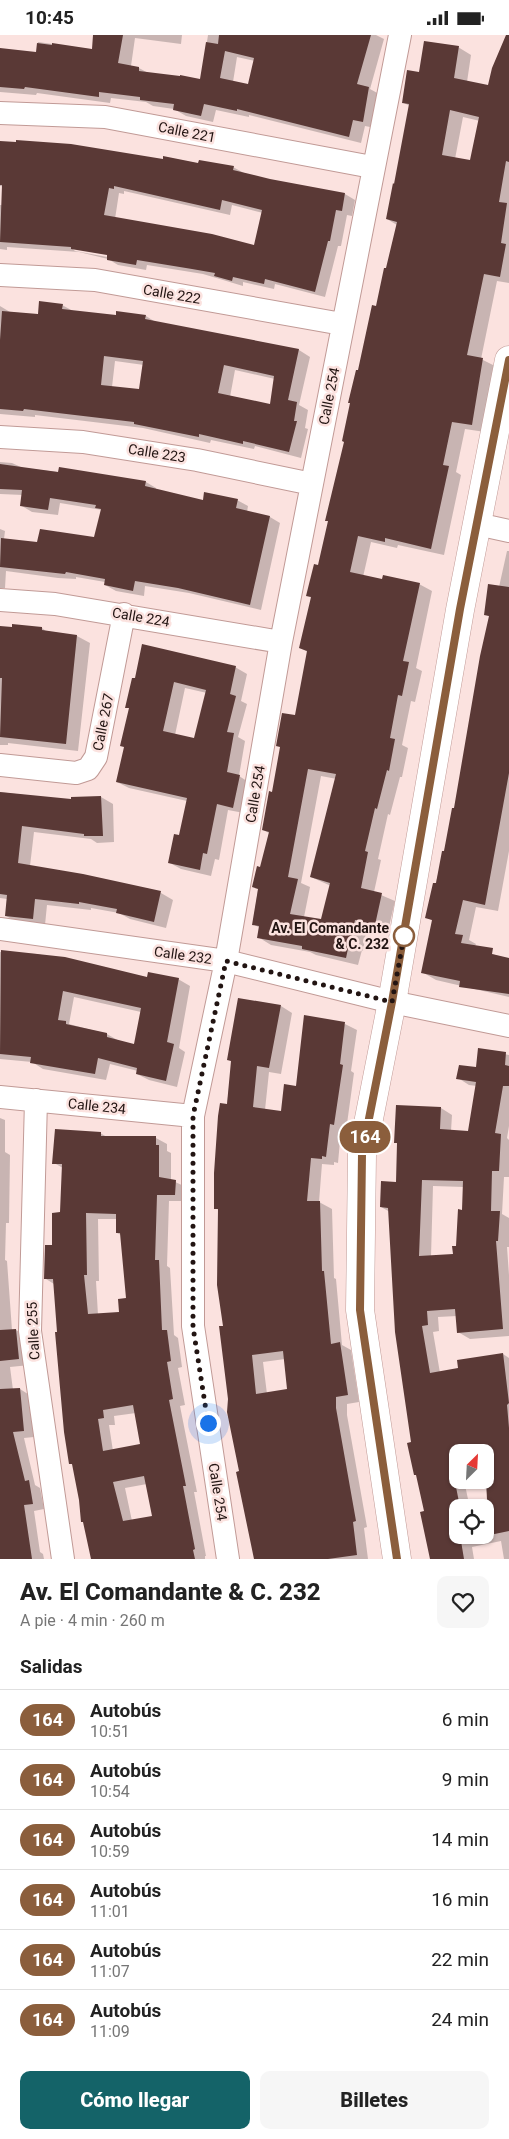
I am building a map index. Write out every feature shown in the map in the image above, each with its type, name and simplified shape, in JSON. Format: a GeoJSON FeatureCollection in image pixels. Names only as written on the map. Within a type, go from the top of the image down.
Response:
{"type":"FeatureCollection","features":[{"type":"Feature","properties":{"kind":"street","name":"Calle 254"},"geometry":{"type":"LineString","coordinates":[[228,1559],[193,1327],[193,1116],[226,961],[281,642],[372,167],[400,35]]}},
{"type":"Feature","properties":{"kind":"street","name":"Calle 221"},"geometry":{"type":"LineString","coordinates":[[0,113],[105,117],[372,167]]}},
{"type":"Feature","properties":{"kind":"street","name":"Calle 222"},"geometry":{"type":"LineString","coordinates":[[0,275],[95,280],[342,324]]}},
{"type":"Feature","properties":{"kind":"street"},"geometry":{"type":"LineString","coordinates":[[397,1559],[360,1310],[362,1154],[392,1002],[477,525],[509,360]]}},
{"type":"Feature","properties":{"kind":"street","name":"Calle 223"},"geometry":{"type":"LineString","coordinates":[[0,437],[83,442],[197,460],[312,484]]}},
{"type":"Feature","properties":{"kind":"street"},"geometry":{"type":"LineString","coordinates":[[477,525],[509,531]]}},
{"type":"Feature","properties":{"kind":"street","name":"Calle 224"},"geometry":{"type":"LineString","coordinates":[[0,599],[55,604],[124,614],[281,642]]}},
{"type":"Feature","properties":{"kind":"street","name":"Calle 267"},"geometry":{"type":"LineString","coordinates":[[0,765],[76,773],[88,769],[96,757],[124,614]]}},
{"type":"Feature","properties":{"kind":"street","name":"Calle 232"},"geometry":{"type":"LineString","coordinates":[[0,929],[226,961],[392,1002],[509,1026]]}},
{"type":"Feature","properties":{"kind":"street","name":"Calle 234"},"geometry":{"type":"LineString","coordinates":[[0,1097],[193,1116]]}},
{"type":"Feature","properties":{"kind":"street","name":"Calle 255"},"geometry":{"type":"LineString","coordinates":[[36,1100],[30,1331],[63,1559]]}},
{"type":"Feature","properties":{"kind":"building"},"geometry":{"type":"Polygon","coordinates":[[[93,35],[123,35],[118,63],[139,67],[139,71],[200,79],[206,42],[218,44],[219,35],[371,35],[357,84],[369,87],[363,122],[353,120],[349,137],[237,109],[237,111],[204,104],[201,116],[173,110],[174,104],[140,100],[140,97],[99,92],[99,97],[25,87],[24,89],[0,87],[0,48],[36,52],[37,43],[52,45],[52,43],[92,49],[93,35]],[[225,51],[220,78],[248,84],[254,58],[225,51]]]}},
{"type":"Feature","properties":{"kind":"building"},"geometry":{"type":"Polygon","coordinates":[[[506,35],[509,35],[509,162],[506,161],[499,202],[507,203],[501,243],[506,244],[500,277],[484,274],[467,355],[483,358],[472,425],[452,422],[443,465],[449,466],[431,549],[385,538],[385,542],[358,536],[350,572],[382,579],[383,575],[420,583],[403,661],[409,662],[402,696],[398,695],[390,738],[395,739],[389,771],[387,770],[377,809],[375,808],[365,851],[368,852],[361,888],[382,893],[375,925],[355,920],[346,958],[302,949],[302,946],[257,938],[259,926],[252,925],[258,889],[252,887],[257,866],[260,867],[269,832],[262,830],[269,791],[272,792],[280,747],[276,746],[282,713],[295,715],[307,651],[299,648],[311,597],[306,596],[314,564],[318,565],[328,521],[325,521],[344,442],[342,441],[350,403],[348,403],[356,370],[358,370],[372,305],[376,306],[397,222],[386,219],[409,104],[402,103],[407,70],[419,72],[424,41],[459,46],[454,78],[488,85],[492,68],[506,35]],[[450,110],[442,155],[470,160],[479,117],[450,110]],[[308,769],[288,877],[298,879],[290,914],[321,919],[330,883],[310,877],[336,774],[308,769]]]}},
{"type":"Feature","properties":{"kind":"building"},"geometry":{"type":"Polygon","coordinates":[[[16,140],[71,144],[163,159],[163,156],[198,163],[199,160],[234,166],[233,170],[270,179],[345,193],[342,211],[336,210],[330,241],[328,241],[315,292],[265,279],[264,284],[233,277],[232,281],[214,276],[215,273],[192,269],[137,260],[136,265],[107,260],[107,255],[71,249],[71,247],[0,242],[2,185],[0,185],[0,141],[16,142],[16,140]],[[114,186],[114,189],[109,188],[104,215],[212,234],[254,245],[262,210],[222,200],[220,210],[114,186]]]}},
{"type":"Feature","properties":{"kind":"building"},"geometry":{"type":"Polygon","coordinates":[[[39,301],[63,304],[62,309],[116,315],[116,311],[146,315],[145,319],[299,349],[288,400],[297,402],[294,421],[297,421],[289,452],[243,441],[243,444],[199,434],[199,437],[134,424],[134,422],[24,409],[23,411],[0,409],[2,311],[38,314],[39,301]],[[104,356],[101,385],[139,389],[143,361],[104,356]],[[224,365],[218,393],[270,404],[274,376],[224,365]]]}},
{"type":"Feature","properties":{"kind":"building"},"geometry":{"type":"Polygon","coordinates":[[[0,464],[58,472],[59,467],[146,481],[145,486],[203,500],[204,492],[238,499],[236,508],[270,516],[250,605],[178,588],[135,581],[133,591],[104,585],[105,579],[66,572],[65,574],[0,567],[1,538],[37,542],[40,529],[94,537],[101,509],[95,508],[96,505],[50,498],[48,510],[20,506],[22,490],[0,489],[0,464]]]}},
{"type":"Feature","properties":{"kind":"building"},"geometry":{"type":"Polygon","coordinates":[[[488,584],[509,587],[509,773],[485,905],[463,900],[455,934],[463,935],[461,943],[493,948],[492,954],[509,958],[509,994],[459,987],[460,981],[421,973],[432,920],[425,918],[433,883],[436,883],[442,851],[444,851],[452,808],[454,808],[480,656],[489,616],[484,615],[488,584]]]}},
{"type":"Feature","properties":{"kind":"building"},"geometry":{"type":"Polygon","coordinates":[[[12,624],[42,627],[42,630],[77,635],[66,744],[0,737],[2,678],[0,678],[0,626],[12,627],[12,624]]]}},
{"type":"Feature","properties":{"kind":"building"},"geometry":{"type":"Polygon","coordinates":[[[142,644],[236,666],[230,694],[236,696],[227,732],[234,733],[227,772],[240,775],[233,808],[217,804],[207,854],[203,853],[200,870],[168,863],[174,834],[179,835],[187,798],[116,782],[124,747],[120,746],[129,708],[125,708],[132,678],[135,678],[142,644]],[[174,682],[163,731],[194,738],[206,690],[174,682]]]}},
{"type":"Feature","properties":{"kind":"building"},"geometry":{"type":"Polygon","coordinates":[[[0,792],[71,799],[71,797],[101,796],[103,836],[84,836],[84,834],[22,826],[18,863],[83,874],[161,891],[154,922],[116,913],[117,909],[79,902],[79,904],[35,899],[33,919],[5,916],[7,895],[0,894],[0,792]]]}},
{"type":"Feature","properties":{"kind":"building"},"geometry":{"type":"Polygon","coordinates":[[[1,950],[65,957],[147,977],[148,972],[179,978],[167,1042],[174,1044],[166,1081],[136,1074],[137,1068],[98,1058],[95,1074],[30,1063],[31,1057],[0,1054],[1,950]],[[63,991],[58,1020],[66,1021],[66,1024],[107,1033],[107,1037],[134,1044],[141,1008],[63,991]]]}},
{"type":"Feature","properties":{"kind":"building"},"geometry":{"type":"Polygon","coordinates":[[[238,998],[281,1005],[269,1068],[257,1066],[253,1107],[281,1111],[284,1084],[296,1086],[304,1015],[345,1022],[340,1064],[343,1065],[334,1125],[330,1124],[326,1157],[322,1156],[322,1159],[311,1158],[307,1201],[320,1201],[322,1271],[324,1271],[331,1344],[340,1342],[348,1395],[336,1397],[336,1408],[356,1521],[353,1522],[357,1555],[328,1559],[254,1559],[236,1472],[239,1471],[227,1412],[228,1399],[219,1326],[223,1326],[217,1285],[218,1209],[214,1209],[214,1173],[220,1103],[227,1104],[231,1061],[227,1060],[238,998]],[[283,1351],[252,1355],[256,1394],[287,1389],[283,1351]]]}},
{"type":"Feature","properties":{"kind":"building"},"geometry":{"type":"Polygon","coordinates":[[[478,1048],[506,1052],[505,1065],[509,1066],[509,1086],[503,1086],[495,1133],[501,1134],[499,1171],[492,1171],[491,1211],[500,1211],[498,1241],[496,1241],[503,1329],[457,1333],[455,1309],[427,1311],[428,1325],[422,1326],[430,1373],[458,1368],[457,1360],[503,1353],[509,1403],[507,1405],[509,1428],[509,1531],[494,1534],[494,1499],[487,1499],[487,1489],[494,1489],[494,1444],[449,1444],[449,1489],[456,1489],[458,1499],[449,1499],[449,1544],[462,1544],[464,1559],[430,1559],[420,1512],[424,1511],[407,1443],[411,1442],[395,1332],[388,1208],[380,1207],[381,1181],[396,1182],[397,1143],[394,1143],[396,1105],[441,1107],[440,1129],[468,1131],[476,1082],[456,1079],[459,1065],[476,1067],[478,1048]],[[422,1180],[419,1256],[453,1254],[452,1246],[456,1246],[458,1209],[462,1210],[463,1181],[422,1180]]]}},
{"type":"Feature","properties":{"kind":"building"},"geometry":{"type":"Polygon","coordinates":[[[55,1129],[101,1132],[101,1136],[156,1136],[156,1145],[159,1145],[159,1177],[176,1180],[175,1195],[157,1195],[155,1260],[159,1260],[162,1330],[167,1330],[171,1361],[167,1362],[173,1399],[169,1400],[186,1486],[183,1486],[195,1549],[193,1550],[195,1559],[91,1559],[83,1522],[81,1522],[79,1500],[72,1464],[69,1464],[64,1432],[55,1332],[57,1332],[53,1279],[44,1279],[45,1245],[52,1245],[52,1213],[60,1212],[62,1164],[52,1164],[55,1129]],[[86,1213],[87,1275],[84,1275],[88,1314],[119,1312],[118,1299],[126,1298],[120,1233],[116,1233],[116,1214],[86,1213]],[[133,1405],[103,1410],[104,1418],[98,1419],[103,1451],[140,1444],[133,1405]],[[144,1476],[113,1482],[123,1521],[152,1516],[144,1476]]]}},
{"type":"Feature","properties":{"kind":"building"},"geometry":{"type":"Polygon","coordinates":[[[16,1329],[19,1359],[0,1361],[0,1330],[16,1329]]]}},
{"type":"Feature","properties":{"kind":"building"},"geometry":{"type":"Polygon","coordinates":[[[20,1388],[24,1431],[13,1432],[25,1481],[29,1480],[33,1504],[24,1505],[32,1559],[0,1559],[0,1389],[20,1388]]]}},
{"type":"Feature","properties":{"kind":"bus line","name":"164"},"geometry":{"type":"LineString","coordinates":[[397,1559],[360,1310],[362,1154],[392,1002],[460,609],[509,360]]}},
{"type":"Feature","properties":{"kind":"place","name":"Av. El Comandante & C. 232"},"geometry":{"type":"Point","coordinates":[404,936]}},
{"type":"Feature","properties":{"kind":"route"},"geometry":{"type":"LineString","coordinates":[[208,1423],[193,1327],[193,1116],[226,961],[392,1002],[404,936]]}}]}
